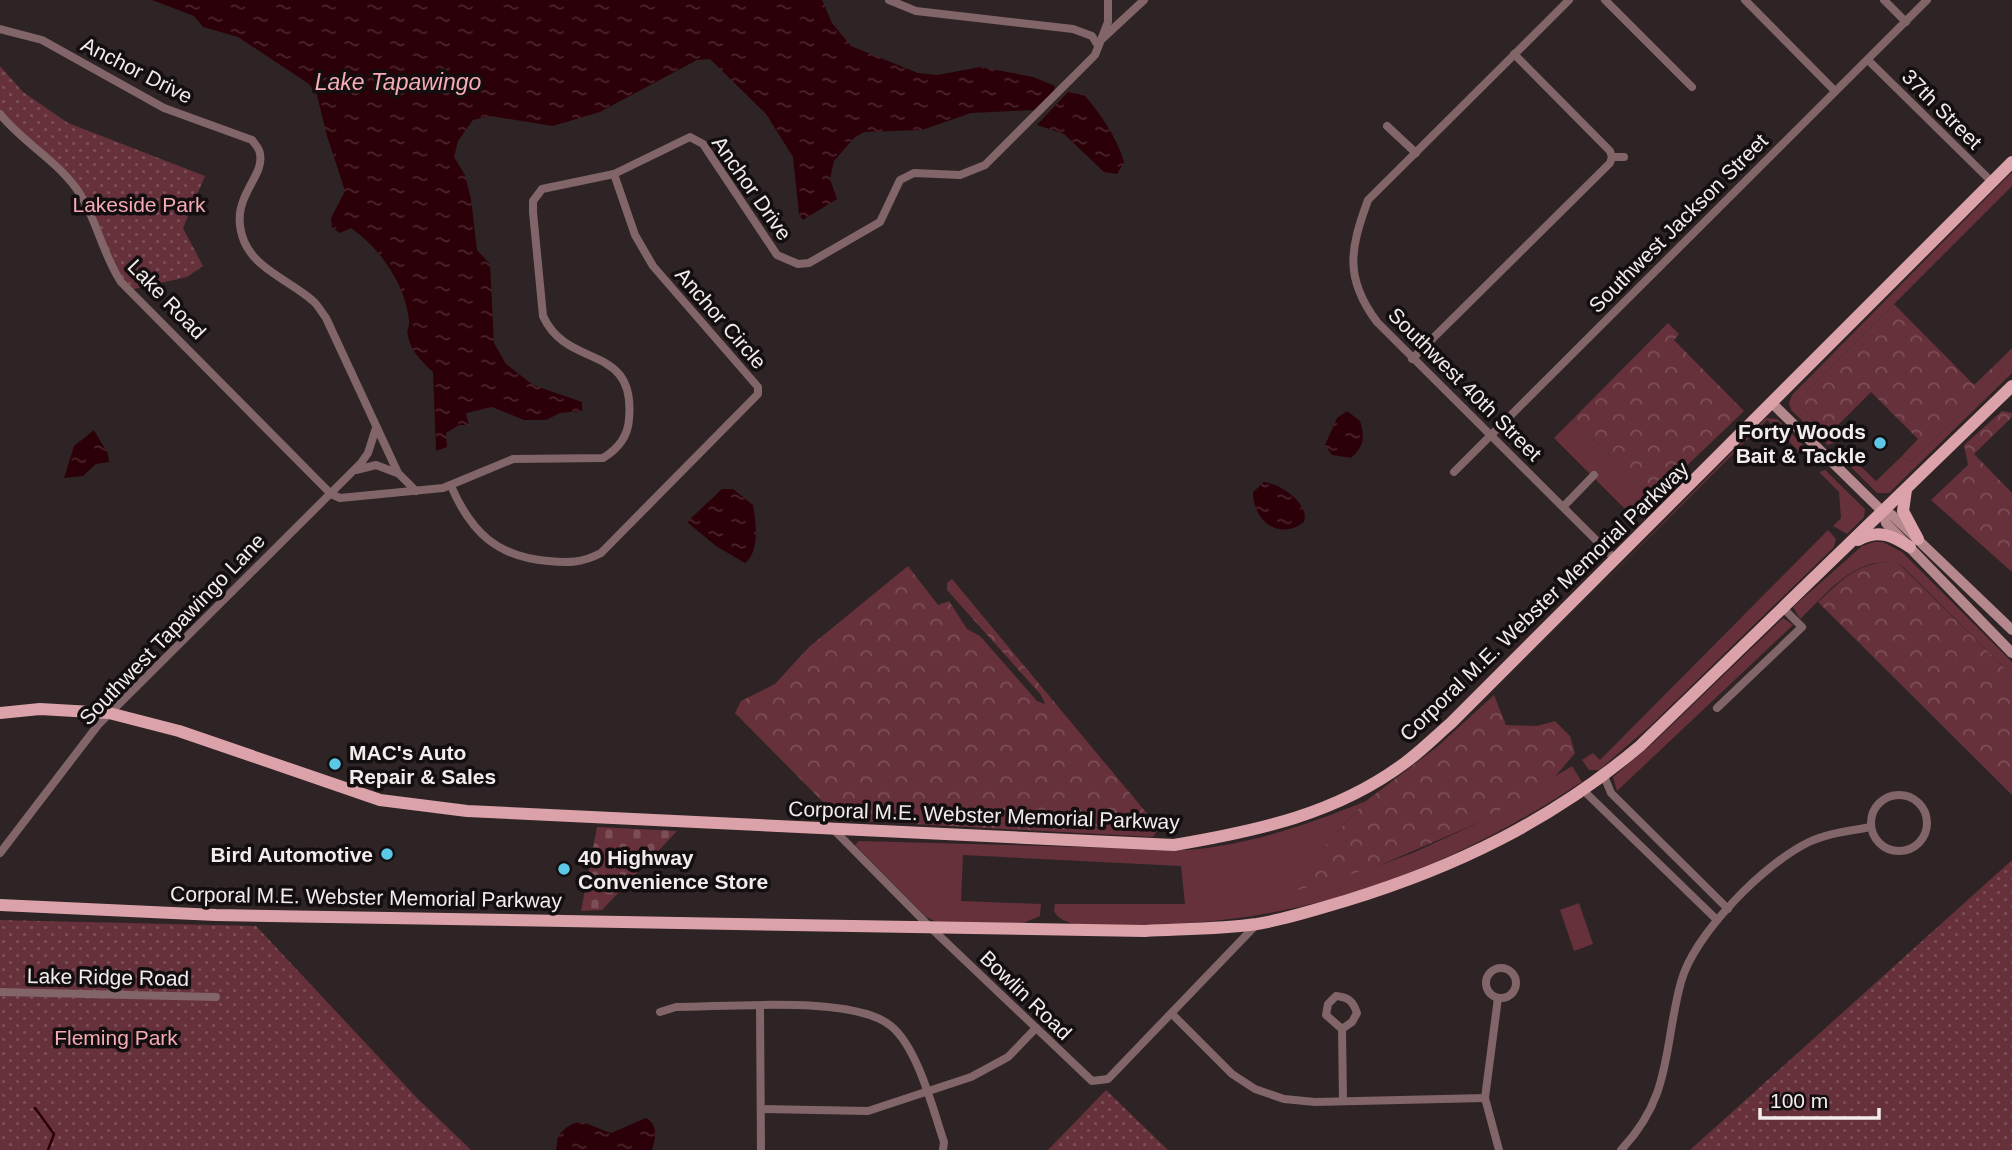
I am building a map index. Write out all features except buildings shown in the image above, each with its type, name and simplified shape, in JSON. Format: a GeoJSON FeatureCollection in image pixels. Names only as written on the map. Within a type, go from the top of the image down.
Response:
{"type":"FeatureCollection","features":[{"type":"Feature","properties":{"kind":"main road","name":"Corporal M.E. Webster Memorial Parkway"},"geometry":{"type":"LineString","coordinates":[[0,713],[40,709],[109,713],[179,731],[380,800],[467,811],[1174,845],[1266,828],[1315,813],[1362,790],[1406,762],[1451,723],[1773,404],[2012,162]]}},
{"type":"Feature","properties":{"kind":"main road","name":"Corporal M.E. Webster Memorial Parkway"},"geometry":{"type":"LineString","coordinates":[[0,905],[229,916],[1145,931],[1258,924],[1344,901],[1429,872],[1548,815],[1584,791],[1640,746],[2012,386]]}},
{"type":"Feature","properties":{"kind":"main road"},"geometry":{"type":"LineString","coordinates":[[1773,404],[1883,512],[1886,523],[1914,543],[2012,631]]}},
{"type":"Feature","properties":{"kind":"main road"},"geometry":{"type":"LineString","coordinates":[[1906,490],[1903,511],[1914,543],[2012,653]]}},
{"type":"Feature","properties":{"kind":"main road"},"geometry":{"type":"LineString","coordinates":[[1848,545],[1869,534],[1889,535],[1914,543]]}},
{"type":"Feature","properties":{"kind":"street"},"geometry":{"type":"LineString","coordinates":[[889,0],[916,11],[1073,29],[1092,36],[1097,44]]}},
{"type":"Feature","properties":{"kind":"street"},"geometry":{"type":"LineString","coordinates":[[1097,44],[1108,22],[1108,0]]}},
{"type":"Feature","properties":{"kind":"street"},"geometry":{"type":"LineString","coordinates":[[1097,44],[1144,0]]}},
{"type":"Feature","properties":{"kind":"street","name":"Southwest 40th Street"},"geometry":{"type":"LineString","coordinates":[[1569,0],[1368,201],[1355,237],[1352,260],[1360,296],[1377,322],[1615,559]]}},
{"type":"Feature","properties":{"kind":"street"},"geometry":{"type":"LineString","coordinates":[[1605,0],[1692,87]]}},
{"type":"Feature","properties":{"kind":"street"},"geometry":{"type":"LineString","coordinates":[[1745,0],[1835,91]]}},
{"type":"Feature","properties":{"kind":"street"},"geometry":{"type":"LineString","coordinates":[[1884,0],[1906,22]]}},
{"type":"Feature","properties":{"kind":"street","name":"Southwest Jackson Street"},"geometry":{"type":"LineString","coordinates":[[1454,472],[1927,0]]}},
{"type":"Feature","properties":{"kind":"street","name":"Anchor Drive"},"geometry":{"type":"LineString","coordinates":[[0,29],[41,40],[164,108],[252,140],[260,153],[259,168],[247,187],[240,212],[239,227],[245,245],[256,258],[314,302],[320,310],[398,473],[416,491],[451,486],[513,459],[603,458],[623,440],[628,428],[630,403],[623,376],[615,368],[566,344],[550,330],[543,316],[533,212],[533,201],[542,189],[614,174],[690,137],[697,139],[777,255],[799,264],[809,262],[880,222],[900,180],[905,176],[960,175],[985,165],[1095,55],[1097,44]]}},
{"type":"Feature","properties":{"kind":"street"},"geometry":{"type":"LineString","coordinates":[[1412,359],[1610,163],[1611,151],[1514,54]]}},
{"type":"Feature","properties":{"kind":"street","name":"37th Street"},"geometry":{"type":"LineString","coordinates":[[1868,60],[1992,182]]}},
{"type":"Feature","properties":{"kind":"street","name":"Lake Road"},"geometry":{"type":"LineString","coordinates":[[0,114],[63,174],[80,195],[104,251],[121,282],[331,494]]}},
{"type":"Feature","properties":{"kind":"street"},"geometry":{"type":"LineString","coordinates":[[1387,126],[1416,153]]}},
{"type":"Feature","properties":{"kind":"street"},"geometry":{"type":"LineString","coordinates":[[1612,157],[1624,157]]}},
{"type":"Feature","properties":{"kind":"street","name":"Anchor Circle"},"geometry":{"type":"LineString","coordinates":[[451,486],[472,524],[501,549],[523,559],[576,563],[601,554],[758,394],[758,387],[666,282],[635,235],[614,174]]}},
{"type":"Feature","properties":{"kind":"street"},"geometry":{"type":"LineString","coordinates":[[354,471],[368,453],[376,427]]}},
{"type":"Feature","properties":{"kind":"street"},"geometry":{"type":"LineString","coordinates":[[354,471],[376,465],[398,473]]}},
{"type":"Feature","properties":{"kind":"street","name":"Southwest Tapawingo Lane"},"geometry":{"type":"LineString","coordinates":[[0,853],[109,713],[354,471]]}},
{"type":"Feature","properties":{"kind":"street"},"geometry":{"type":"LineString","coordinates":[[1563,507],[1594,475]]}},
{"type":"Feature","properties":{"kind":"street"},"geometry":{"type":"LineString","coordinates":[[331,494],[340,498],[416,491]]}},
{"type":"Feature","properties":{"kind":"street"},"geometry":{"type":"LineString","coordinates":[[1717,708],[1802,627],[1783,608]]}},
{"type":"Feature","properties":{"kind":"street"},"geometry":{"type":"LineString","coordinates":[[1604,776],[1611,793],[1728,909]]}},
{"type":"Feature","properties":{"kind":"street"},"geometry":{"type":"LineString","coordinates":[[1584,791],[1717,920]]}},
{"type":"Feature","properties":{"kind":"street"},"geometry":{"type":"LineString","coordinates":[[1897,796],[1915,800],[1926,814],[1927,823],[1921,841],[1906,850],[1896,851],[1880,844],[1871,827],[1875,810],[1881,803],[1897,796]]}},
{"type":"Feature","properties":{"kind":"street"},"geometry":{"type":"LineString","coordinates":[[1621,1150],[1641,1126],[1660,1090],[1684,974],[1695,947],[1728,909],[1790,852],[1836,833],[1871,827]]}},
{"type":"Feature","properties":{"kind":"street","name":"Bowlin Road"},"geometry":{"type":"LineString","coordinates":[[833,829],[1086,1077],[1102,1082],[1108,1079],[1172,1014]]}},
{"type":"Feature","properties":{"kind":"street"},"geometry":{"type":"LineString","coordinates":[[1655,859],[1666,848]]}},
{"type":"Feature","properties":{"kind":"street"},"geometry":{"type":"LineString","coordinates":[[1258,924],[1172,1014],[1222,1065],[1255,1089],[1296,1101],[1485,1098]]}},
{"type":"Feature","properties":{"kind":"street","name":"Lake Ridge Road"},"geometry":{"type":"LineString","coordinates":[[0,992],[216,997]]}},
{"type":"Feature","properties":{"kind":"street"},"geometry":{"type":"LineString","coordinates":[[1498,998],[1485,1098],[1499,1150]]}},
{"type":"Feature","properties":{"kind":"street"},"geometry":{"type":"LineString","coordinates":[[660,1012],[676,1007],[846,1008],[874,1015],[894,1027],[909,1051],[927,1092],[944,1142],[943,1150]]}},
{"type":"Feature","properties":{"kind":"street"},"geometry":{"type":"LineString","coordinates":[[760,1007],[761,1150]]}},
{"type":"Feature","properties":{"kind":"street"},"geometry":{"type":"LineString","coordinates":[[761,1108],[868,1111],[971,1077],[1009,1057],[1036,1028]]}},
{"type":"Feature","properties":{"kind":"street"},"geometry":{"type":"LineString","coordinates":[[1342,1029],[1343,1101]]}},
{"type":"Feature","properties":{"kind":"green space","name":"Lakeside Park"},"geometry":{"type":"Polygon","coordinates":[[[0,66],[23,92],[68,123],[205,176],[183,228],[203,266],[187,277],[129,290],[121,282],[80,195],[0,114],[0,66]]]}},
{"type":"Feature","properties":{"kind":"green space"},"geometry":{"type":"Polygon","coordinates":[[[2012,172],[2012,186],[1807,391],[1802,408],[1837,442],[1828,445],[1791,410],[1789,403],[1792,395],[2012,172]]]}},
{"type":"Feature","properties":{"kind":"green space"},"geometry":{"type":"Polygon","coordinates":[[[1894,304],[1974,385],[1998,362],[2003,372],[1911,462],[1901,457],[1918,439],[1871,392],[1829,434],[1802,408],[1802,399],[1807,391],[1894,304]]]}},
{"type":"Feature","properties":{"kind":"green space"},"geometry":{"type":"Polygon","coordinates":[[[1668,323],[1679,334],[1674,340],[1744,411],[1653,498],[1573,419],[1668,323]]]}},
{"type":"Feature","properties":{"kind":"green space"},"geometry":{"type":"Polygon","coordinates":[[[2012,348],[2012,373],[1889,493],[1877,493],[1845,461],[1846,452],[1876,481],[1901,457],[1911,462],[2003,372],[1998,362],[2012,348]]]}},
{"type":"Feature","properties":{"kind":"green space"},"geometry":{"type":"Polygon","coordinates":[[[2002,411],[2012,413],[2012,417],[1974,454],[2012,493],[2012,572],[1931,500],[1968,465],[1964,445],[2002,411]]]}},
{"type":"Feature","properties":{"kind":"green space"},"geometry":{"type":"Polygon","coordinates":[[[1766,418],[1777,419],[1811,453],[1815,460],[1813,465],[1767,420],[1586,601],[1766,418]]]}},
{"type":"Feature","properties":{"kind":"green space"},"geometry":{"type":"Polygon","coordinates":[[[1573,419],[1653,498],[1634,518],[1554,438],[1573,419]]]}},
{"type":"Feature","properties":{"kind":"green space"},"geometry":{"type":"Polygon","coordinates":[[[1825,470],[1865,509],[1864,517],[1847,534],[1833,526],[1841,518],[1839,492],[1819,472],[1825,470]]]}},
{"type":"Feature","properties":{"kind":"green space"},"geometry":{"type":"Polygon","coordinates":[[[1828,530],[1836,539],[1834,547],[1650,726],[1599,770],[1589,770],[1582,760],[1593,753],[1600,760],[1828,530]]]}},
{"type":"Feature","properties":{"kind":"green space"},"geometry":{"type":"Polygon","coordinates":[[[1883,542],[1902,552],[2012,662],[2012,675],[1902,566],[1886,563],[1858,569],[1833,587],[1800,619],[1793,607],[1862,546],[1883,542]]]}},
{"type":"Feature","properties":{"kind":"green space"},"geometry":{"type":"Polygon","coordinates":[[[1891,562],[1901,566],[2012,675],[2012,795],[1818,602],[1858,569],[1891,562]]]}},
{"type":"Feature","properties":{"kind":"green space"},"geometry":{"type":"Polygon","coordinates":[[[908,566],[938,605],[949,601],[967,629],[980,636],[1037,701],[1045,704],[1041,695],[947,590],[947,583],[952,579],[1154,822],[1158,829],[1153,837],[860,821],[858,812],[833,809],[825,804],[735,713],[741,701],[775,684],[809,647],[908,566]]]}},
{"type":"Feature","properties":{"kind":"green space"},"geometry":{"type":"Polygon","coordinates":[[[1783,618],[1793,625],[1617,791],[1613,777],[1652,744],[1783,618]]]}},
{"type":"Feature","properties":{"kind":"green space"},"geometry":{"type":"Polygon","coordinates":[[[1494,695],[1506,725],[1537,726],[1555,721],[1570,736],[1575,753],[1553,779],[1480,822],[1378,866],[1298,890],[1294,888],[1296,876],[1366,801],[1437,747],[1494,695]]]}},
{"type":"Feature","properties":{"kind":"green space"},"geometry":{"type":"Polygon","coordinates":[[[1572,766],[1582,782],[1472,845],[1417,870],[1303,906],[1182,924],[1093,926],[1066,921],[1054,911],[1055,904],[1185,904],[1181,866],[963,855],[961,901],[1041,904],[1040,916],[1023,923],[937,922],[926,917],[855,845],[859,841],[1188,850],[1235,843],[1279,832],[1366,801],[1296,876],[1378,866],[1415,852],[1480,822],[1572,766]]]}},
{"type":"Feature","properties":{"kind":"green space"},"geometry":{"type":"Polygon","coordinates":[[[597,827],[677,831],[602,910],[581,911],[597,827]]]}},
{"type":"Feature","properties":{"kind":"green space"},"geometry":{"type":"Polygon","coordinates":[[[2012,860],[2012,1150],[1690,1150],[2012,860]]]}},
{"type":"Feature","properties":{"kind":"green space"},"geometry":{"type":"Polygon","coordinates":[[[1579,903],[1593,944],[1574,951],[1560,910],[1579,903]]]}},
{"type":"Feature","properties":{"kind":"green space","name":"Fleming Park"},"geometry":{"type":"Polygon","coordinates":[[[0,920],[256,926],[417,1098],[471,1150],[0,1150],[0,920]]]}},
{"type":"Feature","properties":{"kind":"green space"},"geometry":{"type":"Polygon","coordinates":[[[1106,1090],[1168,1150],[1048,1150],[1106,1090]]]}},
{"type":"Feature","properties":{"kind":"water","name":"Lake Tapawingo"},"geometry":{"type":"Polygon","coordinates":[[[152,0],[822,0],[832,23],[851,46],[918,73],[937,75],[981,67],[1033,77],[1055,86],[1054,91],[1034,110],[971,113],[922,130],[864,132],[854,138],[834,161],[830,179],[837,199],[803,220],[799,214],[793,157],[766,114],[710,59],[697,60],[600,112],[553,126],[490,116],[473,120],[458,141],[454,157],[465,175],[471,199],[477,250],[490,264],[494,343],[506,364],[533,385],[582,402],[582,411],[560,413],[546,420],[524,420],[492,407],[466,413],[469,425],[459,425],[446,433],[447,447],[436,451],[433,372],[409,341],[407,307],[397,280],[381,256],[362,236],[351,228],[340,233],[332,228],[331,218],[345,191],[317,95],[309,84],[238,37],[203,27],[194,16],[152,0]]]}},
{"type":"Feature","properties":{"kind":"water"},"geometry":{"type":"Polygon","coordinates":[[[1068,92],[1084,95],[1108,127],[1124,162],[1117,174],[1104,172],[1064,134],[1037,125],[1068,92]]]}},
{"type":"Feature","properties":{"kind":"water"},"geometry":{"type":"Polygon","coordinates":[[[1347,411],[1360,421],[1363,432],[1361,446],[1351,458],[1332,455],[1325,445],[1337,418],[1347,411]]]}},
{"type":"Feature","properties":{"kind":"water"},"geometry":{"type":"Polygon","coordinates":[[[94,430],[108,454],[109,462],[96,464],[83,476],[64,478],[74,446],[94,430]]]}},
{"type":"Feature","properties":{"kind":"water"},"geometry":{"type":"Polygon","coordinates":[[[1264,482],[1293,496],[1303,508],[1304,522],[1295,527],[1277,529],[1263,519],[1257,512],[1253,492],[1264,482]]]}},
{"type":"Feature","properties":{"kind":"water"},"geometry":{"type":"Polygon","coordinates":[[[722,489],[733,489],[753,505],[755,544],[745,563],[716,546],[687,522],[722,489]]]}},
{"type":"Feature","properties":{"kind":"water"},"geometry":{"type":"Polygon","coordinates":[[[646,1118],[654,1128],[652,1150],[556,1150],[558,1136],[572,1124],[583,1123],[611,1133],[646,1118]]]}},
{"type":"Feature","properties":{"kind":"waterway"},"geometry":{"type":"LineString","coordinates":[[35,1108],[54,1134],[48,1150]]}},
{"type":"Feature","properties":{"kind":"place","name":"Forty Woods Bait & Tackle"},"geometry":{"type":"Point","coordinates":[1880,443]}},
{"type":"Feature","properties":{"kind":"place","name":"MAC's Auto Repair & Sales"},"geometry":{"type":"Point","coordinates":[335,764]}},
{"type":"Feature","properties":{"kind":"place","name":"Bird Automotive"},"geometry":{"type":"Point","coordinates":[387,854]}},
{"type":"Feature","properties":{"kind":"place","name":"40 Highway Convenience Store"},"geometry":{"type":"Point","coordinates":[564,869]}}]}
